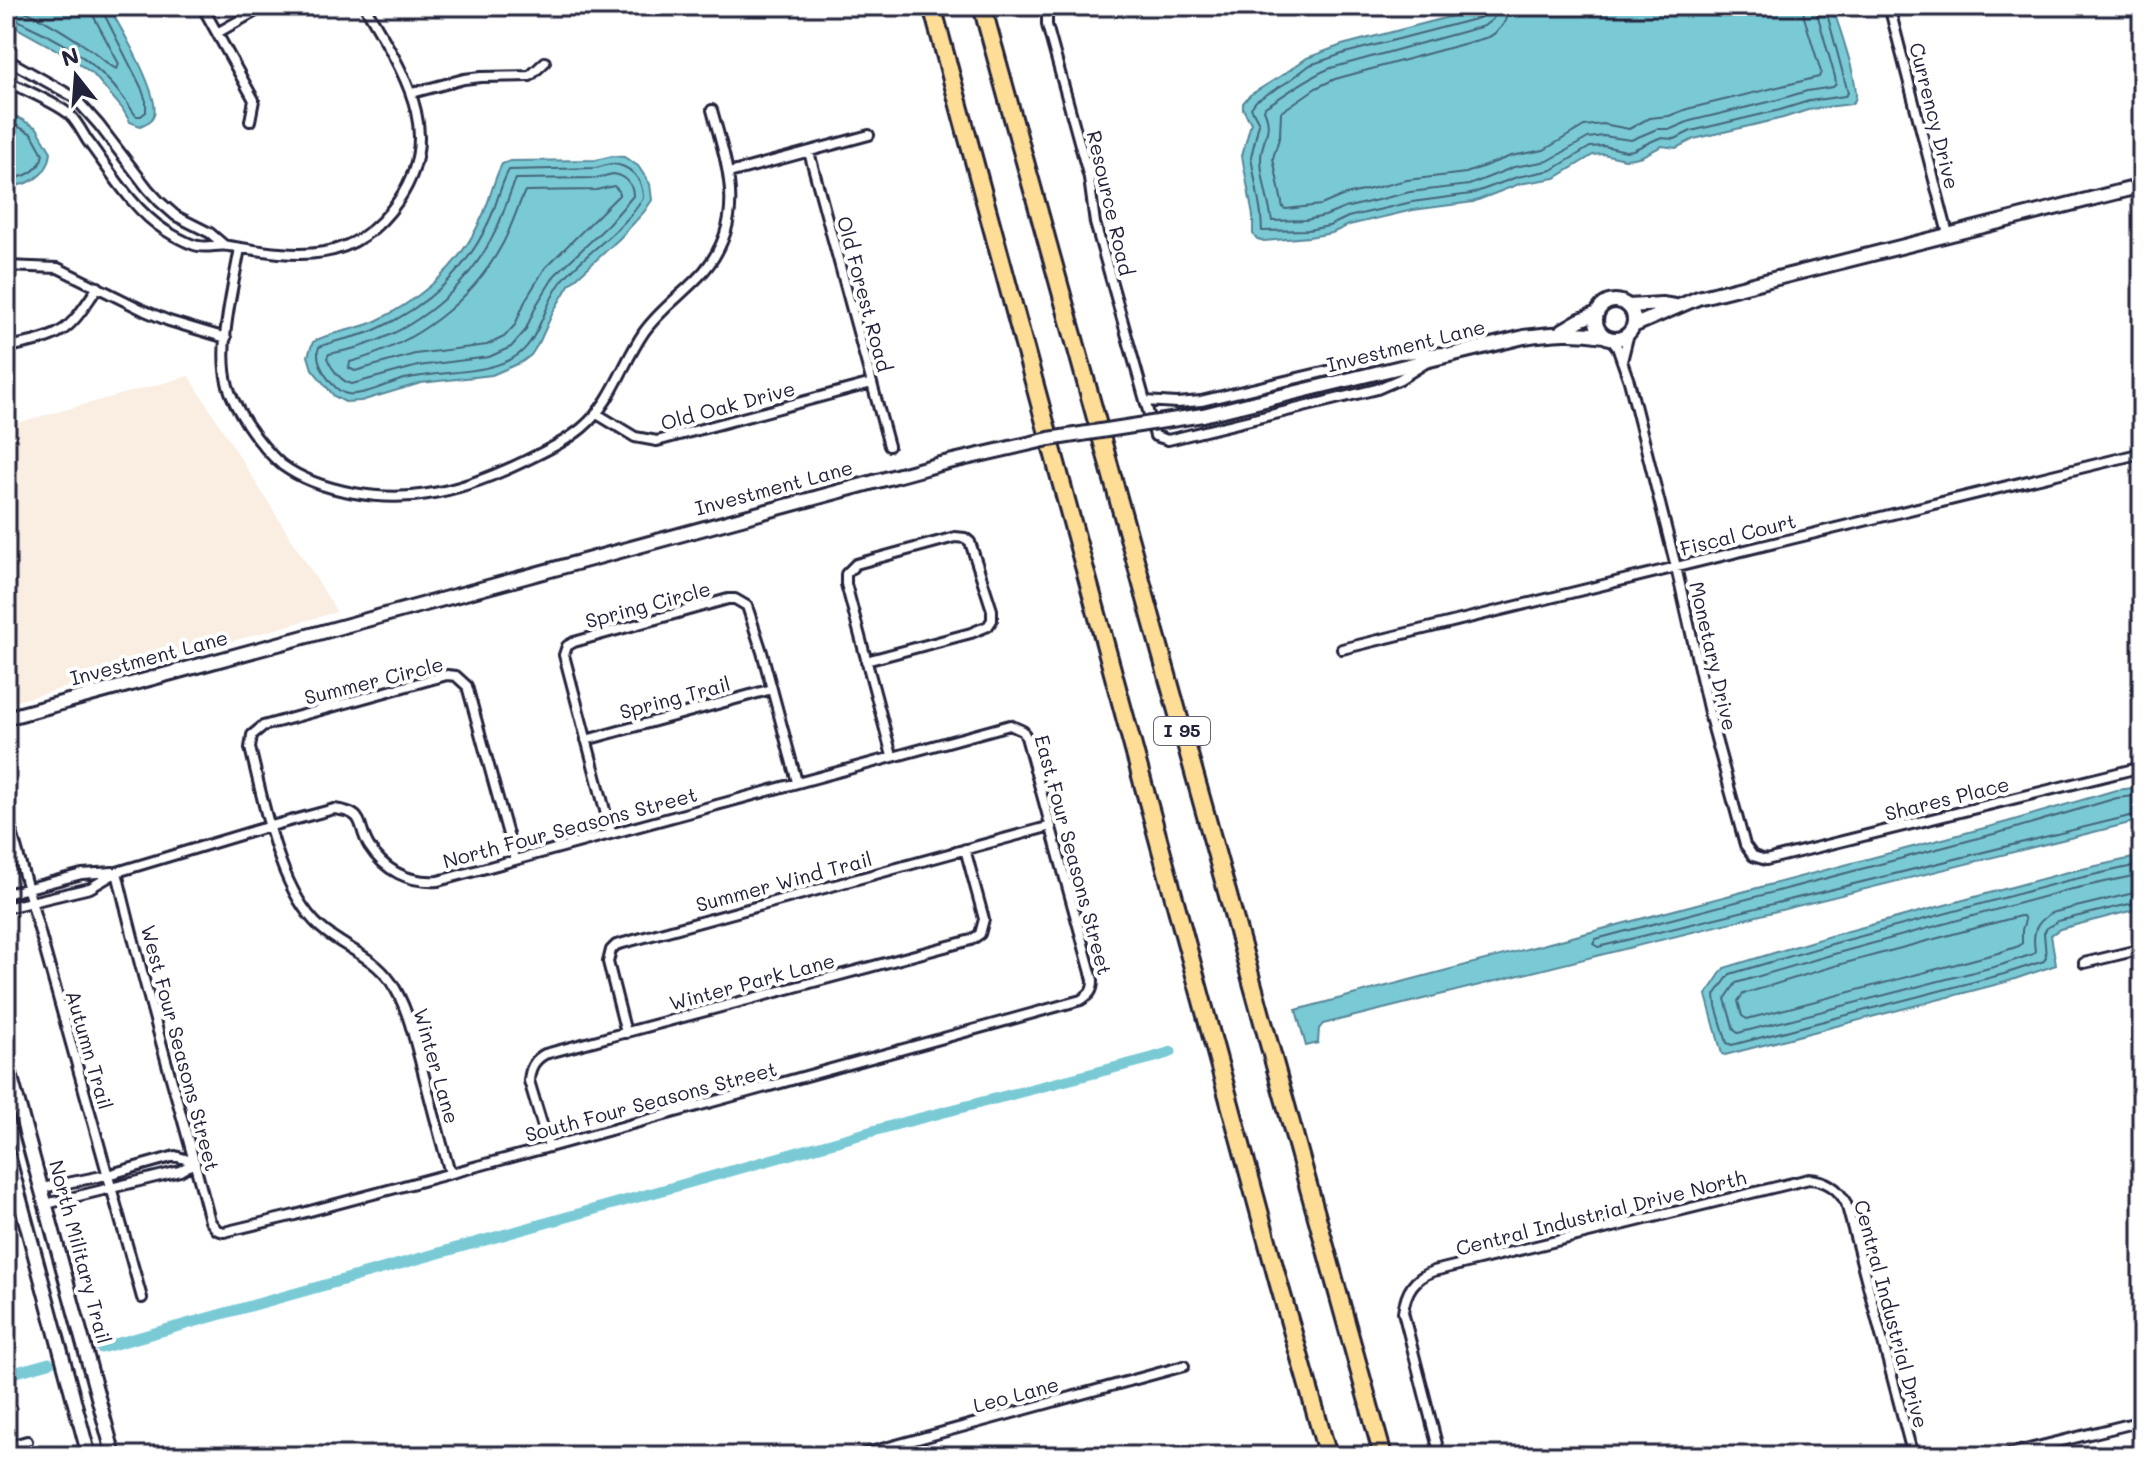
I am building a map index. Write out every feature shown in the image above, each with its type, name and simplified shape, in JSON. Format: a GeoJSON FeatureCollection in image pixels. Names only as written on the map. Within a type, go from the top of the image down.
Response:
{"type":"FeatureCollection","features":[{"type":"Feature","properties":{"kind":"highway","name":"I 95"},"geometry":{"type":"LineString","coordinates":[[932,6],[1328,1456]]}},
{"type":"Feature","properties":{"kind":"highway","name":"I 95"},"geometry":{"type":"LineString","coordinates":[[982,6],[1383,1456]]}},
{"type":"Feature","properties":{"kind":"street"},"geometry":{"type":"LineString","coordinates":[[202,6],[254,100],[250,121]]}},
{"type":"Feature","properties":{"kind":"street"},"geometry":{"type":"LineString","coordinates":[[217,33],[265,6]]}},
{"type":"Feature","properties":{"kind":"street"},"geometry":{"type":"LineString","coordinates":[[6,81],[69,114],[139,207],[165,230],[198,246],[225,245],[286,255],[319,254],[353,242],[381,222],[406,188],[416,158],[418,125],[412,93],[365,6]]}},
{"type":"Feature","properties":{"kind":"street","name":"Currency Drive"},"geometry":{"type":"LineString","coordinates":[[1889,6],[1948,234]]}},
{"type":"Feature","properties":{"kind":"street","name":"Resource Road"},"geometry":{"type":"LineString","coordinates":[[1048,9],[1047,25],[1089,178],[1095,223],[1155,436],[1168,440],[1377,389],[1431,360]]}},
{"type":"Feature","properties":{"kind":"street"},"geometry":{"type":"LineString","coordinates":[[6,59],[74,97],[160,202],[176,216],[210,233],[225,245]]}},
{"type":"Feature","properties":{"kind":"street"},"geometry":{"type":"LineString","coordinates":[[412,93],[464,79],[530,76],[545,62]]}},
{"type":"Feature","properties":{"kind":"street"},"geometry":{"type":"LineString","coordinates":[[240,248],[226,338],[225,369],[237,407],[260,443],[278,461],[314,482],[356,493],[396,497],[444,491],[482,480],[553,447],[584,427],[613,392],[644,332],[714,257],[722,243],[731,211],[729,173],[712,110]]}},
{"type":"Feature","properties":{"kind":"street"},"geometry":{"type":"LineString","coordinates":[[729,173],[869,135]]}},
{"type":"Feature","properties":{"kind":"street","name":"Old Forest Road"},"geometry":{"type":"LineString","coordinates":[[809,152],[889,446]]}},
{"type":"Feature","properties":{"kind":"street"},"geometry":{"type":"LineString","coordinates":[[1622,361],[1631,329],[1633,315],[1628,306],[1620,301],[1609,302],[1597,313],[1596,326],[1608,337],[1618,339],[1631,329],[1675,306],[1698,298],[2142,186]]}},
{"type":"Feature","properties":{"kind":"street"},"geometry":{"type":"LineString","coordinates":[[6,266],[58,268],[169,321],[226,338]]}},
{"type":"Feature","properties":{"kind":"street"},"geometry":{"type":"LineString","coordinates":[[6,348],[62,331],[98,287]]}},
{"type":"Feature","properties":{"kind":"street"},"geometry":{"type":"LineString","coordinates":[[1628,306],[1675,306]]}},
{"type":"Feature","properties":{"kind":"street","name":"Investment Lane"},"geometry":{"type":"LineString","coordinates":[[1560,332],[1597,313]]}},
{"type":"Feature","properties":{"kind":"street","name":"Investment Lane"},"geometry":{"type":"LineString","coordinates":[[6,718],[940,464],[1049,439],[1203,415],[1524,337],[1583,332],[1608,337]]}},
{"type":"Feature","properties":{"kind":"street","name":"Monetary Drive"},"geometry":{"type":"LineString","coordinates":[[1608,337],[1629,381],[1710,717],[1745,845],[1759,859]]}},
{"type":"Feature","properties":{"kind":"street"},"geometry":{"type":"LineString","coordinates":[[1145,401],[1201,401],[1399,354],[1465,351]]}},
{"type":"Feature","properties":{"kind":"street","name":"Old Oak Drive"},"geometry":{"type":"LineString","coordinates":[[597,414],[635,437],[657,441],[872,383]]}},
{"type":"Feature","properties":{"kind":"street","name":"Fiscal Court"},"geometry":{"type":"LineString","coordinates":[[1342,649],[2142,453]]}},
{"type":"Feature","properties":{"kind":"street"},"geometry":{"type":"LineString","coordinates":[[866,661],[988,626],[992,620],[992,610],[970,542],[955,537],[856,564],[846,574],[846,584],[866,661],[892,756]]}},
{"type":"Feature","properties":{"kind":"street","name":"Spring Circle"},"geometry":{"type":"LineString","coordinates":[[611,833],[564,655],[567,646],[574,642],[656,618],[728,599],[747,606],[797,782]]}},
{"type":"Feature","properties":{"kind":"street","name":"Summer Circle"},"geometry":{"type":"LineString","coordinates":[[270,826],[250,748],[256,729],[379,693],[447,675],[456,676],[467,686],[515,860]]}},
{"type":"Feature","properties":{"kind":"street","name":"Spring Trail"},"geometry":{"type":"LineString","coordinates":[[586,740],[772,689]]}},
{"type":"Feature","properties":{"kind":"street","name":"North Four Seasons Street"},"geometry":{"type":"LineString","coordinates":[[117,872],[334,809],[347,810],[359,819],[369,846],[391,871],[414,880],[438,881],[979,732],[1010,725],[1017,727]]}},
{"type":"Feature","properties":{"kind":"street","name":"East Four Seasons Street"},"geometry":{"type":"LineString","coordinates":[[1017,727],[1026,737],[1051,826],[1093,980],[1090,994]]}},
{"type":"Feature","properties":{"kind":"street","name":"Shares Place"},"geometry":{"type":"LineString","coordinates":[[1759,859],[1766,860],[2142,767]]}},
{"type":"Feature","properties":{"kind":"street","name":"Autumn Trail"},"geometry":{"type":"LineString","coordinates":[[6,811],[142,1298]]}},
{"type":"Feature","properties":{"kind":"street","name":"Winter Lane"},"geometry":{"type":"LineString","coordinates":[[270,826],[290,887],[298,901],[329,934],[376,964],[395,989],[411,1027],[450,1173]]}},
{"type":"Feature","properties":{"kind":"street","name":"Summer Wind Trail"},"geometry":{"type":"LineString","coordinates":[[626,1033],[608,962],[616,945],[1051,826]]}},
{"type":"Feature","properties":{"kind":"street","name":"Winter Park Lane"},"geometry":{"type":"LineString","coordinates":[[549,1147],[529,1081],[534,1063],[545,1054],[971,940],[980,934],[984,919],[965,849]]}},
{"type":"Feature","properties":{"kind":"street"},"geometry":{"type":"LineString","coordinates":[[6,894],[82,874],[117,872]]}},
{"type":"Feature","properties":{"kind":"street"},"geometry":{"type":"LineString","coordinates":[[6,908],[90,888],[117,872]]}},
{"type":"Feature","properties":{"kind":"street","name":"West Four Seasons Street"},"geometry":{"type":"LineString","coordinates":[[117,872],[210,1221],[217,1230]]}},
{"type":"Feature","properties":{"kind":"street"},"geometry":{"type":"LineString","coordinates":[[2084,963],[2142,949]]}},
{"type":"Feature","properties":{"kind":"street","name":"South Four Seasons Street"},"geometry":{"type":"LineString","coordinates":[[217,1230],[224,1232],[295,1215],[549,1147],[1081,1000],[1090,994]]}},
{"type":"Feature","properties":{"kind":"street","name":"North Military Trail"},"geometry":{"type":"LineString","coordinates":[[7,1065],[114,1456]]}},
{"type":"Feature","properties":{"kind":"street"},"geometry":{"type":"LineString","coordinates":[[6,1148],[89,1456]]}},
{"type":"Feature","properties":{"kind":"street"},"geometry":{"type":"LineString","coordinates":[[42,1188],[107,1175],[175,1156],[195,1162]]}},
{"type":"Feature","properties":{"kind":"street"},"geometry":{"type":"LineString","coordinates":[[46,1204],[180,1171],[195,1162]]}},
{"type":"Feature","properties":{"kind":"street","name":"Central Industrial Drive North"},"geometry":{"type":"LineString","coordinates":[[1440,1456],[1403,1312],[1404,1301],[1411,1287],[1421,1277],[1434,1271],[1801,1179],[1816,1179],[1830,1184]]}},
{"type":"Feature","properties":{"kind":"street","name":"Central Industrial Drive"},"geometry":{"type":"LineString","coordinates":[[1830,1184],[1842,1196],[1848,1210],[1913,1456]]}},
{"type":"Feature","properties":{"kind":"street","name":"Leo Lane"},"geometry":{"type":"LineString","coordinates":[[856,1456],[1184,1366]]}},
{"type":"Feature","properties":{"kind":"street"},"geometry":{"type":"LineString","coordinates":[[2001,1456],[2142,1421]]}},
{"type":"Feature","properties":{"kind":"street"},"geometry":{"type":"LineString","coordinates":[[6,1447],[27,1441]]}},
{"type":"Feature","properties":{"kind":"shaded area"},"geometry":{"type":"Polygon","coordinates":[[[189,376],[337,612],[6,704],[6,426],[189,376]]]}},
{"type":"Feature","properties":{"kind":"water"},"geometry":{"type":"Polygon","coordinates":[[[6,6],[108,6],[151,92],[154,105],[152,119],[140,126],[130,122],[93,74],[66,55],[6,22],[6,6]]]}},
{"type":"Feature","properties":{"kind":"water"},"geometry":{"type":"Polygon","coordinates":[[[1491,6],[1832,6],[1852,69],[1855,100],[1851,104],[1811,109],[1694,139],[1676,148],[1662,146],[1634,158],[1593,155],[1555,178],[1519,184],[1473,202],[1413,210],[1309,237],[1257,239],[1253,234],[1253,216],[1242,156],[1251,123],[1243,103],[1250,95],[1307,58],[1342,45],[1491,6]]]}},
{"type":"Feature","properties":{"kind":"water"},"geometry":{"type":"Polygon","coordinates":[[[6,111],[37,128],[51,152],[46,167],[36,178],[6,187],[6,111]]]}},
{"type":"Feature","properties":{"kind":"water"},"geometry":{"type":"Polygon","coordinates":[[[624,157],[638,166],[650,184],[652,200],[620,238],[569,285],[540,341],[522,362],[492,375],[421,383],[361,401],[345,402],[334,396],[312,369],[308,356],[313,342],[327,335],[370,324],[395,311],[426,290],[452,265],[482,217],[502,164],[510,161],[596,160],[624,157]]]}},
{"type":"Feature","properties":{"kind":"water"},"geometry":{"type":"Polygon","coordinates":[[[2142,787],[2142,820],[1323,1024],[1319,1029],[1318,1043],[1306,1046],[1296,1010],[2007,822],[2116,790],[2142,787]]]}},
{"type":"Feature","properties":{"kind":"water"},"geometry":{"type":"Polygon","coordinates":[[[2142,856],[2142,908],[2060,929],[2051,935],[2056,965],[2006,982],[1722,1054],[1706,995],[1724,968],[2064,873],[2142,856]]]}},
{"type":"Feature","properties":{"kind":"waterway"},"geometry":{"type":"LineString","coordinates":[[101,1348],[898,1124],[1171,1052]]}},
{"type":"Feature","properties":{"kind":"waterway"},"geometry":{"type":"LineString","coordinates":[[6,1375],[49,1363]]}}]}
